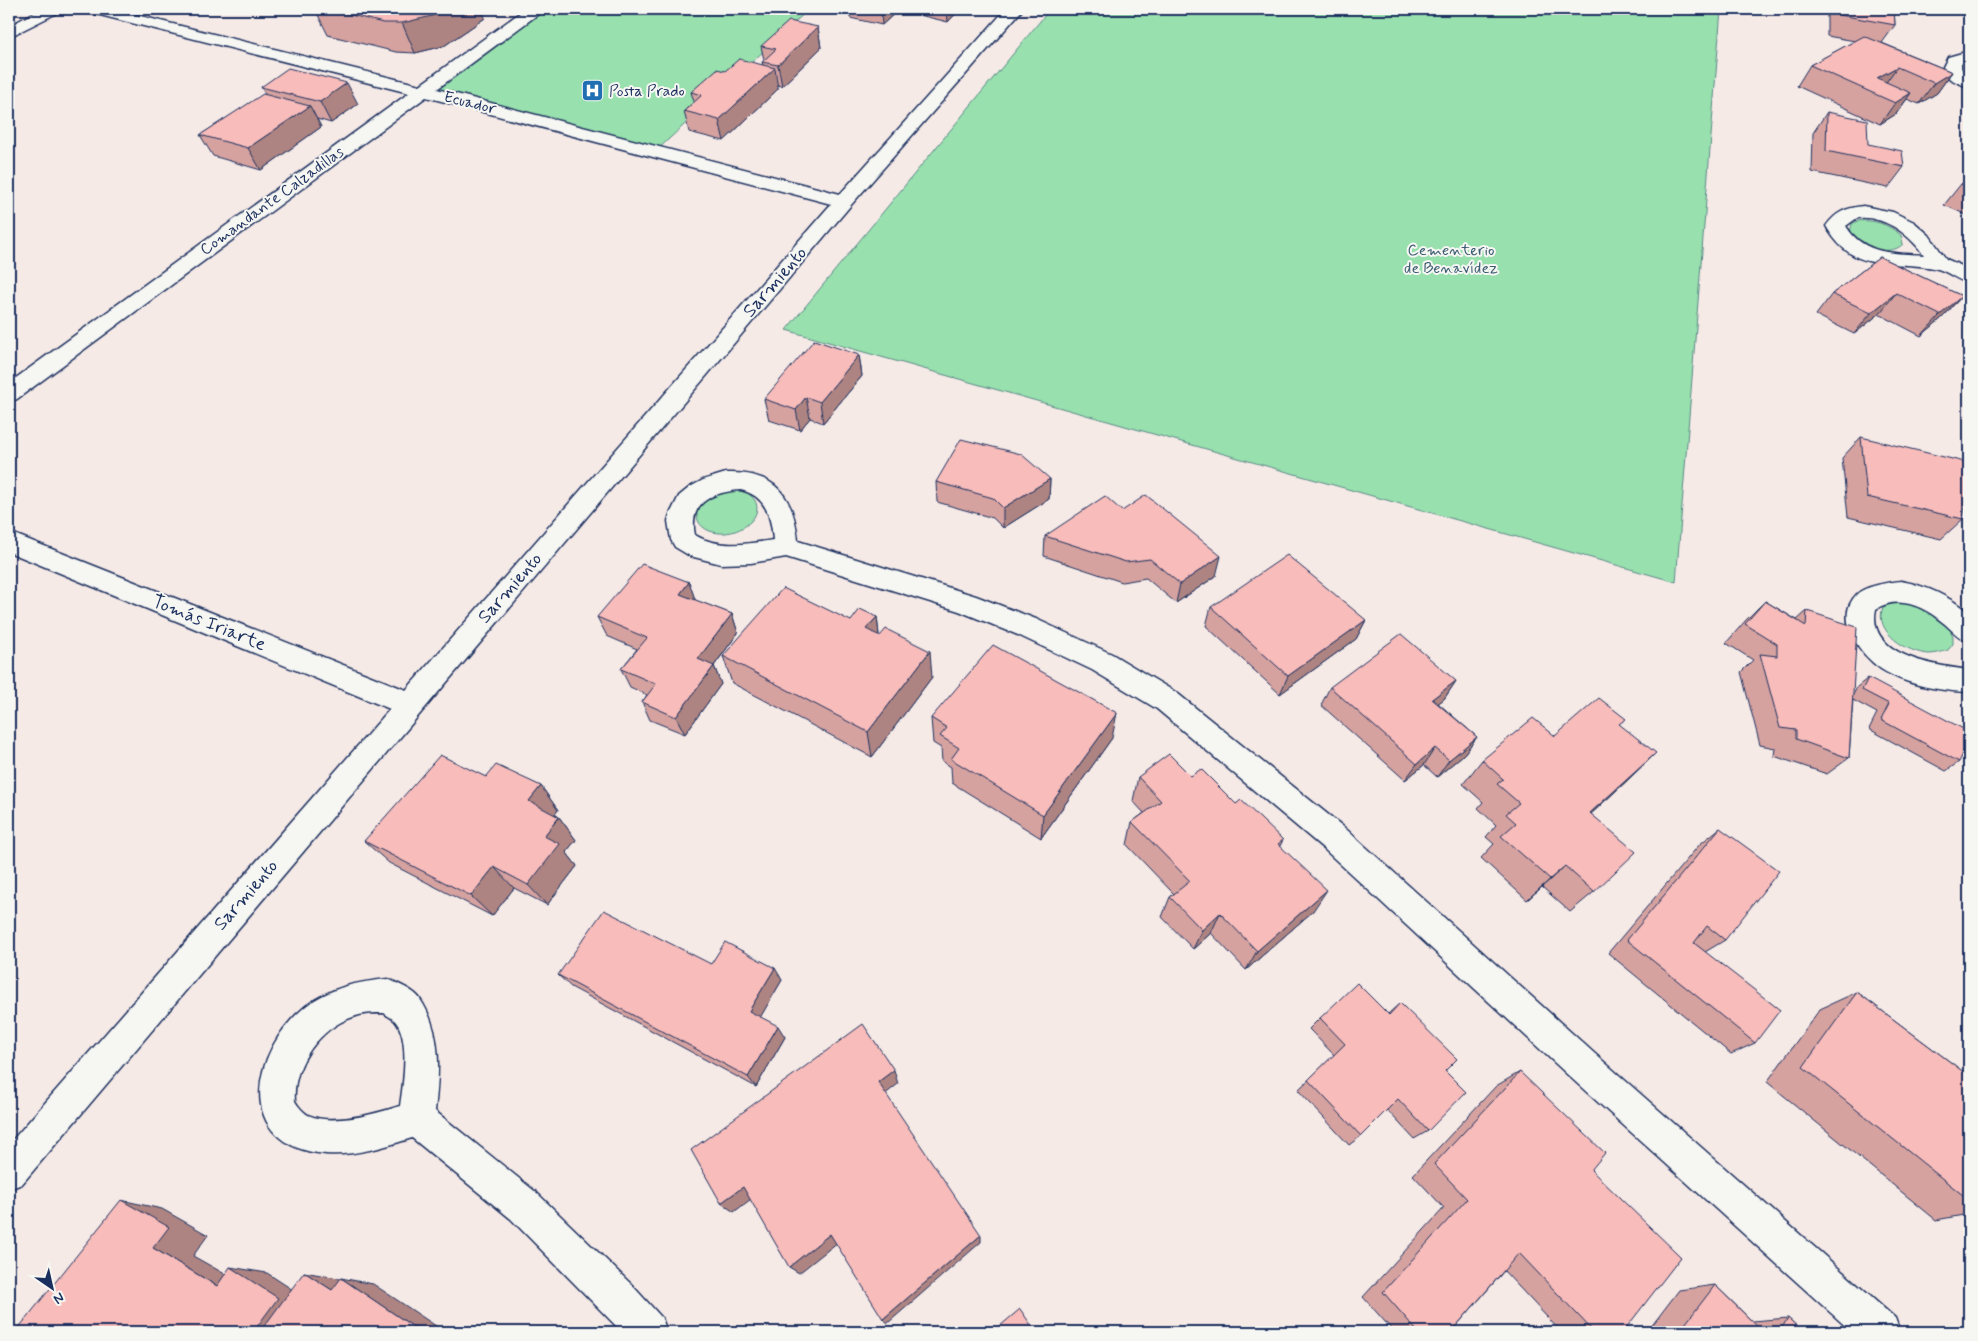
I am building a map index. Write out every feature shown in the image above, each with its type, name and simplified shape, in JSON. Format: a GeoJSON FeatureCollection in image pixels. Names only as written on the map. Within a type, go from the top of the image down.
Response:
{"type":"FeatureCollection","features":[{"type":"Feature","properties":{"kind":"street"},"geometry":{"type":"LineString","coordinates":[[9,32],[53,9]]}},
{"type":"Feature","properties":{"kind":"street","name":"Ecuador"},"geometry":{"type":"LineString","coordinates":[[94,9],[423,91],[844,201]]}},
{"type":"Feature","properties":{"kind":"street","name":"Comandante Calzadillas"},"geometry":{"type":"LineString","coordinates":[[9,394],[535,9]]}},
{"type":"Feature","properties":{"kind":"street","name":"Sarmiento"},"geometry":{"type":"LineString","coordinates":[[9,1171],[409,704],[844,201],[1015,9]]}},
{"type":"Feature","properties":{"kind":"street"},"geometry":{"type":"LineString","coordinates":[[1969,56],[1954,60],[1952,67],[1956,75],[1969,83]]}},
{"type":"Feature","properties":{"kind":"street"},"geometry":{"type":"LineString","coordinates":[[1939,263],[1969,277]]}},
{"type":"Feature","properties":{"kind":"street","name":"Tomás Iriarte"},"geometry":{"type":"LineString","coordinates":[[9,542],[409,704]]}},
{"type":"Feature","properties":{"kind":"street"},"geometry":{"type":"LineString","coordinates":[[786,547],[967,603],[1027,627],[1102,662],[1167,701],[1336,839],[1575,1058],[1881,1332]]}},
{"type":"Feature","properties":{"kind":"street"},"geometry":{"type":"LineString","coordinates":[[1969,631],[1945,608],[1922,596],[1900,592],[1882,594],[1866,603],[1860,618],[1864,633],[1876,650],[1899,665],[1927,675],[1969,681]]}},
{"type":"Feature","properties":{"kind":"street"},"geometry":{"type":"LineString","coordinates":[[388,996],[408,1010],[419,1035],[422,1074],[416,1119],[365,1134],[324,1136],[295,1128],[278,1108],[278,1082],[285,1056],[307,1028],[336,1006],[361,998],[388,996]]}},
{"type":"Feature","properties":{"kind":"street"},"geometry":{"type":"LineString","coordinates":[[416,1119],[524,1206],[617,1298],[648,1332]]}},
{"type":"Feature","properties":{"kind":"green space"},"geometry":{"type":"Polygon","coordinates":[[[535,9],[809,9],[656,151],[423,91],[535,9]]]}},
{"type":"Feature","properties":{"kind":"green space","name":"Cementerio de Benavídez"},"geometry":{"type":"Polygon","coordinates":[[[1050,9],[1721,9],[1676,582],[786,330],[1050,9]]]}},
{"type":"Feature","properties":{"kind":"green space"},"geometry":{"type":"Polygon","coordinates":[[[1857,221],[1869,221],[1886,225],[1901,235],[1903,244],[1890,250],[1867,246],[1850,232],[1852,224],[1857,221]]]}},
{"type":"Feature","properties":{"kind":"green space"},"geometry":{"type":"Polygon","coordinates":[[[739,489],[751,495],[756,503],[757,511],[753,519],[736,531],[725,533],[713,532],[700,525],[697,513],[698,508],[706,497],[715,493],[739,489]]]}},
{"type":"Feature","properties":{"kind":"green space"},"geometry":{"type":"Polygon","coordinates":[[[1899,601],[1922,606],[1949,627],[1953,636],[1953,644],[1948,650],[1932,654],[1921,653],[1894,640],[1883,625],[1881,616],[1883,607],[1899,601]]]}},
{"type":"Feature","properties":{"kind":"building"},"geometry":{"type":"Polygon","coordinates":[[[328,9],[443,9],[432,16],[402,23],[383,23],[328,9]]]}},
{"type":"Feature","properties":{"kind":"building"},"geometry":{"type":"Polygon","coordinates":[[[1840,9],[1894,9],[1895,25],[1840,15],[1840,9]]]}},
{"type":"Feature","properties":{"kind":"building"},"geometry":{"type":"Polygon","coordinates":[[[789,21],[818,27],[778,65],[762,62],[776,49],[761,46],[789,21]]]}},
{"type":"Feature","properties":{"kind":"building"},"geometry":{"type":"Polygon","coordinates":[[[1864,36],[1952,72],[1934,83],[1897,67],[1877,78],[1911,93],[1895,103],[1810,65],[1864,36]]]}},
{"type":"Feature","properties":{"kind":"building"},"geometry":{"type":"Polygon","coordinates":[[[739,59],[775,68],[719,120],[684,111],[702,95],[691,92],[717,69],[725,71],[739,59]]]}},
{"type":"Feature","properties":{"kind":"building"},"geometry":{"type":"Polygon","coordinates":[[[288,68],[347,83],[320,102],[261,87],[288,68]]]}},
{"type":"Feature","properties":{"kind":"building"},"geometry":{"type":"Polygon","coordinates":[[[263,94],[310,106],[248,148],[200,135],[263,94]]]}},
{"type":"Feature","properties":{"kind":"building"},"geometry":{"type":"Polygon","coordinates":[[[1827,112],[1867,120],[1868,144],[1902,151],[1904,167],[1826,151],[1827,112]]]}},
{"type":"Feature","properties":{"kind":"building"},"geometry":{"type":"Polygon","coordinates":[[[1969,178],[1969,187],[1961,184],[1969,178]]]}},
{"type":"Feature","properties":{"kind":"building"},"geometry":{"type":"Polygon","coordinates":[[[1880,257],[1962,296],[1940,315],[1896,293],[1871,313],[1832,294],[1880,257]]]}},
{"type":"Feature","properties":{"kind":"building"},"geometry":{"type":"Polygon","coordinates":[[[814,340],[859,355],[820,402],[806,397],[796,410],[764,399],[814,340]]]}},
{"type":"Feature","properties":{"kind":"building"},"geometry":{"type":"Polygon","coordinates":[[[1861,437],[1969,463],[1969,481],[1963,519],[1867,497],[1861,437]]]}},
{"type":"Feature","properties":{"kind":"building"},"geometry":{"type":"Polygon","coordinates":[[[961,439],[1021,454],[1050,479],[1003,508],[993,498],[936,482],[961,439]]]}},
{"type":"Feature","properties":{"kind":"building"},"geometry":{"type":"Polygon","coordinates":[[[1146,495],[1221,556],[1180,584],[1150,559],[1126,562],[1045,536],[1105,496],[1122,511],[1146,495]]]}},
{"type":"Feature","properties":{"kind":"building"},"geometry":{"type":"Polygon","coordinates":[[[1287,555],[1366,620],[1288,676],[1211,607],[1287,555]]]}},
{"type":"Feature","properties":{"kind":"building"},"geometry":{"type":"Polygon","coordinates":[[[642,564],[689,582],[680,594],[732,614],[698,659],[714,666],[676,717],[642,702],[656,684],[621,669],[647,638],[597,617],[642,564]]]}},
{"type":"Feature","properties":{"kind":"building"},"geometry":{"type":"Polygon","coordinates":[[[783,588],[851,621],[860,609],[877,617],[866,629],[880,636],[886,629],[930,651],[868,732],[723,656],[783,588]]]}},
{"type":"Feature","properties":{"kind":"building"},"geometry":{"type":"Polygon","coordinates":[[[1765,601],[1806,626],[1807,611],[1857,627],[1849,758],[1796,739],[1796,730],[1780,728],[1760,654],[1777,656],[1777,644],[1745,624],[1765,601]]]}},
{"type":"Feature","properties":{"kind":"building"},"geometry":{"type":"Polygon","coordinates":[[[1401,634],[1456,681],[1432,699],[1477,737],[1449,760],[1435,748],[1417,764],[1330,687],[1401,634]]]}},
{"type":"Feature","properties":{"kind":"building"},"geometry":{"type":"Polygon","coordinates":[[[993,645],[1117,713],[1043,815],[951,759],[959,748],[940,736],[947,728],[931,718],[993,645]]]}},
{"type":"Feature","properties":{"kind":"building"},"geometry":{"type":"Polygon","coordinates":[[[1868,678],[1969,732],[1969,742],[1959,762],[1881,720],[1889,704],[1862,690],[1868,678]]]}},
{"type":"Feature","properties":{"kind":"building"},"geometry":{"type":"Polygon","coordinates":[[[1599,698],[1626,719],[1619,724],[1656,753],[1590,813],[1636,852],[1594,892],[1565,866],[1550,879],[1501,836],[1516,823],[1506,814],[1519,803],[1497,784],[1503,779],[1482,760],[1533,718],[1555,736],[1599,698]]]}},
{"type":"Feature","properties":{"kind":"building"},"geometry":{"type":"Polygon","coordinates":[[[1169,754],[1191,776],[1201,769],[1236,804],[1241,800],[1283,840],[1278,844],[1327,890],[1257,951],[1220,913],[1202,930],[1170,897],[1190,881],[1132,822],[1161,801],[1138,777],[1169,754]]]}},
{"type":"Feature","properties":{"kind":"building"},"geometry":{"type":"Polygon","coordinates":[[[440,755],[486,777],[496,765],[541,786],[529,801],[559,817],[544,836],[560,844],[528,885],[494,867],[471,896],[364,841],[440,755]]]}},
{"type":"Feature","properties":{"kind":"building"},"geometry":{"type":"Polygon","coordinates":[[[1720,828],[1779,871],[1725,940],[1707,926],[1694,943],[1780,1010],[1755,1043],[1627,940],[1720,828]]]}},
{"type":"Feature","properties":{"kind":"building"},"geometry":{"type":"Polygon","coordinates":[[[604,910],[711,964],[725,942],[775,968],[749,1011],[778,1026],[748,1077],[558,975],[604,910]]]}},
{"type":"Feature","properties":{"kind":"building"},"geometry":{"type":"Polygon","coordinates":[[[1357,983],[1389,1015],[1400,1003],[1457,1059],[1445,1071],[1466,1092],[1428,1131],[1398,1099],[1361,1136],[1308,1080],[1345,1044],[1320,1018],[1357,983]]]}},
{"type":"Feature","properties":{"kind":"building"},"geometry":{"type":"Polygon","coordinates":[[[1857,992],[1969,1076],[1969,1200],[1803,1067],[1857,992]]]}},
{"type":"Feature","properties":{"kind":"building"},"geometry":{"type":"Polygon","coordinates":[[[863,1024],[894,1070],[878,1082],[981,1235],[883,1319],[830,1234],[789,1267],[743,1187],[721,1203],[691,1150],[863,1024]]]}},
{"type":"Feature","properties":{"kind":"building"},"geometry":{"type":"Polygon","coordinates":[[[1520,1072],[1605,1153],[1591,1170],[1681,1257],[1623,1332],[1594,1332],[1519,1253],[1451,1332],[1418,1332],[1383,1292],[1467,1199],[1434,1164],[1520,1072]]]}},
{"type":"Feature","properties":{"kind":"building"},"geometry":{"type":"Polygon","coordinates":[[[121,1200],[169,1227],[153,1248],[217,1286],[230,1267],[278,1298],[253,1332],[21,1332],[17,1330],[121,1200]]]}},
{"type":"Feature","properties":{"kind":"building"},"geometry":{"type":"Polygon","coordinates":[[[304,1272],[332,1290],[341,1278],[421,1332],[260,1332],[304,1272]]]}},
{"type":"Feature","properties":{"kind":"building"},"geometry":{"type":"Polygon","coordinates":[[[1715,1285],[1763,1332],[1679,1332],[1715,1285]]]}},
{"type":"Feature","properties":{"kind":"building"},"geometry":{"type":"Polygon","coordinates":[[[1020,1309],[1036,1332],[993,1332],[1020,1309]]]}},
{"type":"Feature","properties":{"kind":"building"},"geometry":{"type":"Polygon","coordinates":[[[1788,1318],[1803,1332],[1779,1332],[1788,1318]]]}},
{"type":"Feature","properties":{"kind":"place","name":"Posta Prado"},"geometry":{"type":"Point","coordinates":[593,91]}}]}
